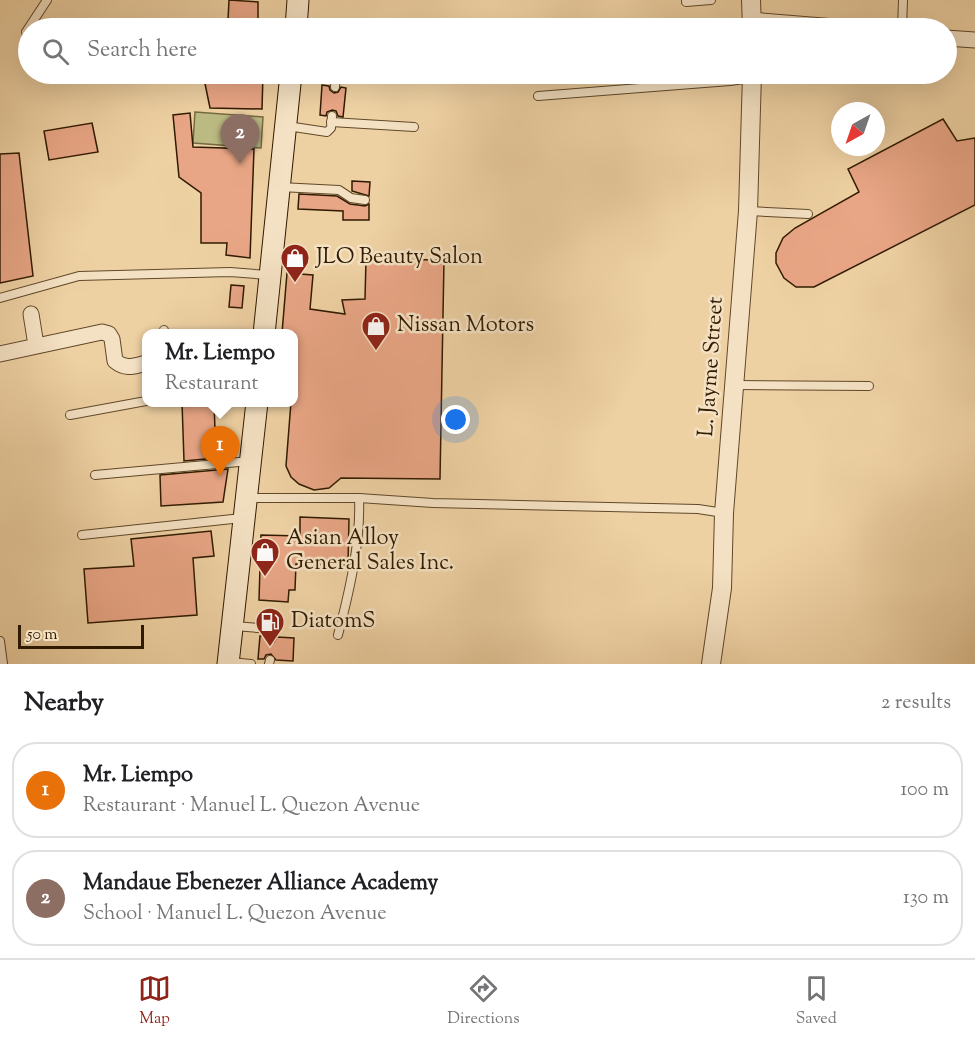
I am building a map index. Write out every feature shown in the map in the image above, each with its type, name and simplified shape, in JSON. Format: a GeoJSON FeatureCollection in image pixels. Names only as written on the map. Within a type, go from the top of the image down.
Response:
{"type":"FeatureCollection","features":[{"type":"Feature","properties":{"kind":"main road"},"geometry":{"type":"LineString","coordinates":[[297,18],[298,0]]}},
{"type":"Feature","properties":{"kind":"main road"},"geometry":{"type":"LineString","coordinates":[[264,329],[290,84]]}},
{"type":"Feature","properties":{"kind":"main road"},"geometry":{"type":"LineString","coordinates":[[228,663],[257,407]]}},
{"type":"Feature","properties":{"kind":"street"},"geometry":{"type":"LineString","coordinates":[[751,0],[751,18]]}},
{"type":"Feature","properties":{"kind":"street"},"geometry":{"type":"LineString","coordinates":[[957,39],[975,40]]}},
{"type":"Feature","properties":{"kind":"street","name":"L. Jayme Street"},"geometry":{"type":"LineString","coordinates":[[711,664],[722,588],[724,513],[736,385],[748,211],[753,84]]}},
{"type":"Feature","properties":{"kind":"street"},"geometry":{"type":"LineString","coordinates":[[30,314],[36,345]]}},
{"type":"Feature","properties":{"kind":"street"},"geometry":{"type":"LineString","coordinates":[[0,354],[102,332],[109,334],[112,339],[115,361],[121,366],[128,368],[142,364]]}},
{"type":"Feature","properties":{"kind":"lane"},"geometry":{"type":"LineString","coordinates":[[35,18],[47,0]]}},
{"type":"Feature","properties":{"kind":"lane"},"geometry":{"type":"LineString","coordinates":[[686,0],[686,2],[711,0]]}},
{"type":"Feature","properties":{"kind":"lane"},"geometry":{"type":"LineString","coordinates":[[902,18],[903,0]]}},
{"type":"Feature","properties":{"kind":"lane"},"geometry":{"type":"LineString","coordinates":[[538,96],[692,84]]}},
{"type":"Feature","properties":{"kind":"lane"},"geometry":{"type":"LineString","coordinates":[[286,126],[327,132],[331,128],[331,119],[414,127]]}},
{"type":"Feature","properties":{"kind":"lane"},"geometry":{"type":"LineString","coordinates":[[280,187],[339,190],[351,198],[365,200]]}},
{"type":"Feature","properties":{"kind":"lane"},"geometry":{"type":"LineString","coordinates":[[748,211],[808,214]]}},
{"type":"Feature","properties":{"kind":"lane"},"geometry":{"type":"LineString","coordinates":[[0,298],[79,276],[230,272],[270,275]]}},
{"type":"Feature","properties":{"kind":"lane"},"geometry":{"type":"LineString","coordinates":[[736,385],[869,386]]}},
{"type":"Feature","properties":{"kind":"lane"},"geometry":{"type":"LineString","coordinates":[[70,414],[142,402]]}},
{"type":"Feature","properties":{"kind":"lane"},"geometry":{"type":"LineString","coordinates":[[95,475],[252,461]]}},
{"type":"Feature","properties":{"kind":"lane"},"geometry":{"type":"LineString","coordinates":[[82,535],[246,508],[359,498],[434,503],[698,509],[724,513]]}},
{"type":"Feature","properties":{"kind":"lane"},"geometry":{"type":"LineString","coordinates":[[338,635],[349,591],[360,513],[359,498]]}},
{"type":"Feature","properties":{"kind":"lane"},"geometry":{"type":"LineString","coordinates":[[232,626],[269,629],[271,637]]}},
{"type":"Feature","properties":{"kind":"lane"},"geometry":{"type":"LineString","coordinates":[[0,641],[3,664]]}},
{"type":"Feature","properties":{"kind":"lane"},"geometry":{"type":"LineString","coordinates":[[228,663],[251,664]]}},
{"type":"Feature","properties":{"kind":"shaded area"},"geometry":{"type":"Polygon","coordinates":[[[195,112],[263,117],[261,148],[193,143],[195,112]]]}},
{"type":"Feature","properties":{"kind":"building"},"geometry":{"type":"Polygon","coordinates":[[[229,0],[258,2],[258,18],[228,18],[229,0]]]}},
{"type":"Feature","properties":{"kind":"building"},"geometry":{"type":"Polygon","coordinates":[[[205,84],[263,84],[262,109],[210,108],[205,84]]]}},
{"type":"Feature","properties":{"kind":"building"},"geometry":{"type":"Polygon","coordinates":[[[322,85],[329,86],[334,93],[338,92],[341,87],[346,88],[343,117],[338,116],[336,111],[332,110],[327,112],[326,116],[320,115],[322,85]]]}},
{"type":"Feature","properties":{"kind":"building"},"geometry":{"type":"Polygon","coordinates":[[[190,113],[193,147],[254,149],[250,258],[226,255],[227,243],[201,243],[201,193],[179,177],[173,115],[190,113]]]}},
{"type":"Feature","properties":{"kind":"building"},"geometry":{"type":"Polygon","coordinates":[[[943,119],[957,141],[975,138],[975,205],[814,287],[796,287],[784,278],[776,263],[776,253],[783,238],[795,228],[859,192],[848,169],[873,156],[885,156],[885,150],[943,119]]]}},
{"type":"Feature","properties":{"kind":"building"},"geometry":{"type":"Polygon","coordinates":[[[92,123],[98,152],[49,160],[44,131],[92,123]]]}},
{"type":"Feature","properties":{"kind":"building"},"geometry":{"type":"Polygon","coordinates":[[[19,153],[33,276],[0,283],[0,154],[19,153]]]}},
{"type":"Feature","properties":{"kind":"building"},"geometry":{"type":"Polygon","coordinates":[[[352,181],[370,182],[369,196],[352,191],[352,181]]]}},
{"type":"Feature","properties":{"kind":"building"},"geometry":{"type":"Polygon","coordinates":[[[299,194],[337,196],[350,204],[365,206],[369,204],[369,220],[343,220],[343,211],[298,209],[299,194]]]}},
{"type":"Feature","properties":{"kind":"building","name":"Nissan Motors"},"geometry":{"type":"Polygon","coordinates":[[[366,259],[444,260],[440,479],[341,478],[329,488],[314,490],[299,484],[291,477],[286,466],[291,407],[298,407],[298,329],[282,329],[287,273],[313,275],[310,309],[345,314],[342,300],[365,299],[366,259]]]}},
{"type":"Feature","properties":{"kind":"building"},"geometry":{"type":"Polygon","coordinates":[[[231,285],[244,286],[242,308],[229,307],[231,285]]]}},
{"type":"Feature","properties":{"kind":"building"},"geometry":{"type":"Polygon","coordinates":[[[182,407],[214,407],[216,458],[184,461],[182,407]]]}},
{"type":"Feature","properties":{"kind":"building"},"geometry":{"type":"Polygon","coordinates":[[[228,469],[223,502],[161,506],[160,475],[228,469]]]}},
{"type":"Feature","properties":{"kind":"building"},"geometry":{"type":"Polygon","coordinates":[[[300,517],[349,519],[348,565],[296,564],[295,590],[289,590],[288,602],[259,600],[261,535],[300,536],[300,517]]]}},
{"type":"Feature","properties":{"kind":"building"},"geometry":{"type":"Polygon","coordinates":[[[211,531],[214,556],[193,558],[197,615],[88,623],[84,569],[134,566],[131,539],[211,531]]]}},
{"type":"Feature","properties":{"kind":"building"},"geometry":{"type":"Polygon","coordinates":[[[260,636],[265,636],[270,643],[274,642],[277,637],[294,638],[293,661],[276,660],[271,654],[266,655],[264,659],[258,659],[260,636]]]}},
{"type":"Feature","properties":{"kind":"place","name":"Mandaue Ebenezer Alliance Academy"},"geometry":{"type":"Point","coordinates":[240,164]}},
{"type":"Feature","properties":{"kind":"place","name":"JLO Beauty Salon"},"geometry":{"type":"Point","coordinates":[295,284]}},
{"type":"Feature","properties":{"kind":"place","name":"Nissan Motors"},"geometry":{"type":"Point","coordinates":[376,352]}},
{"type":"Feature","properties":{"kind":"place","name":"Mr. Liempo"},"geometry":{"type":"Point","coordinates":[220,476]}},
{"type":"Feature","properties":{"kind":"place","name":"Asian Alloy General Sales Inc."},"geometry":{"type":"Point","coordinates":[265,578]}},
{"type":"Feature","properties":{"kind":"place","name":"DiatomS"},"geometry":{"type":"Point","coordinates":[270,648]}}]}
